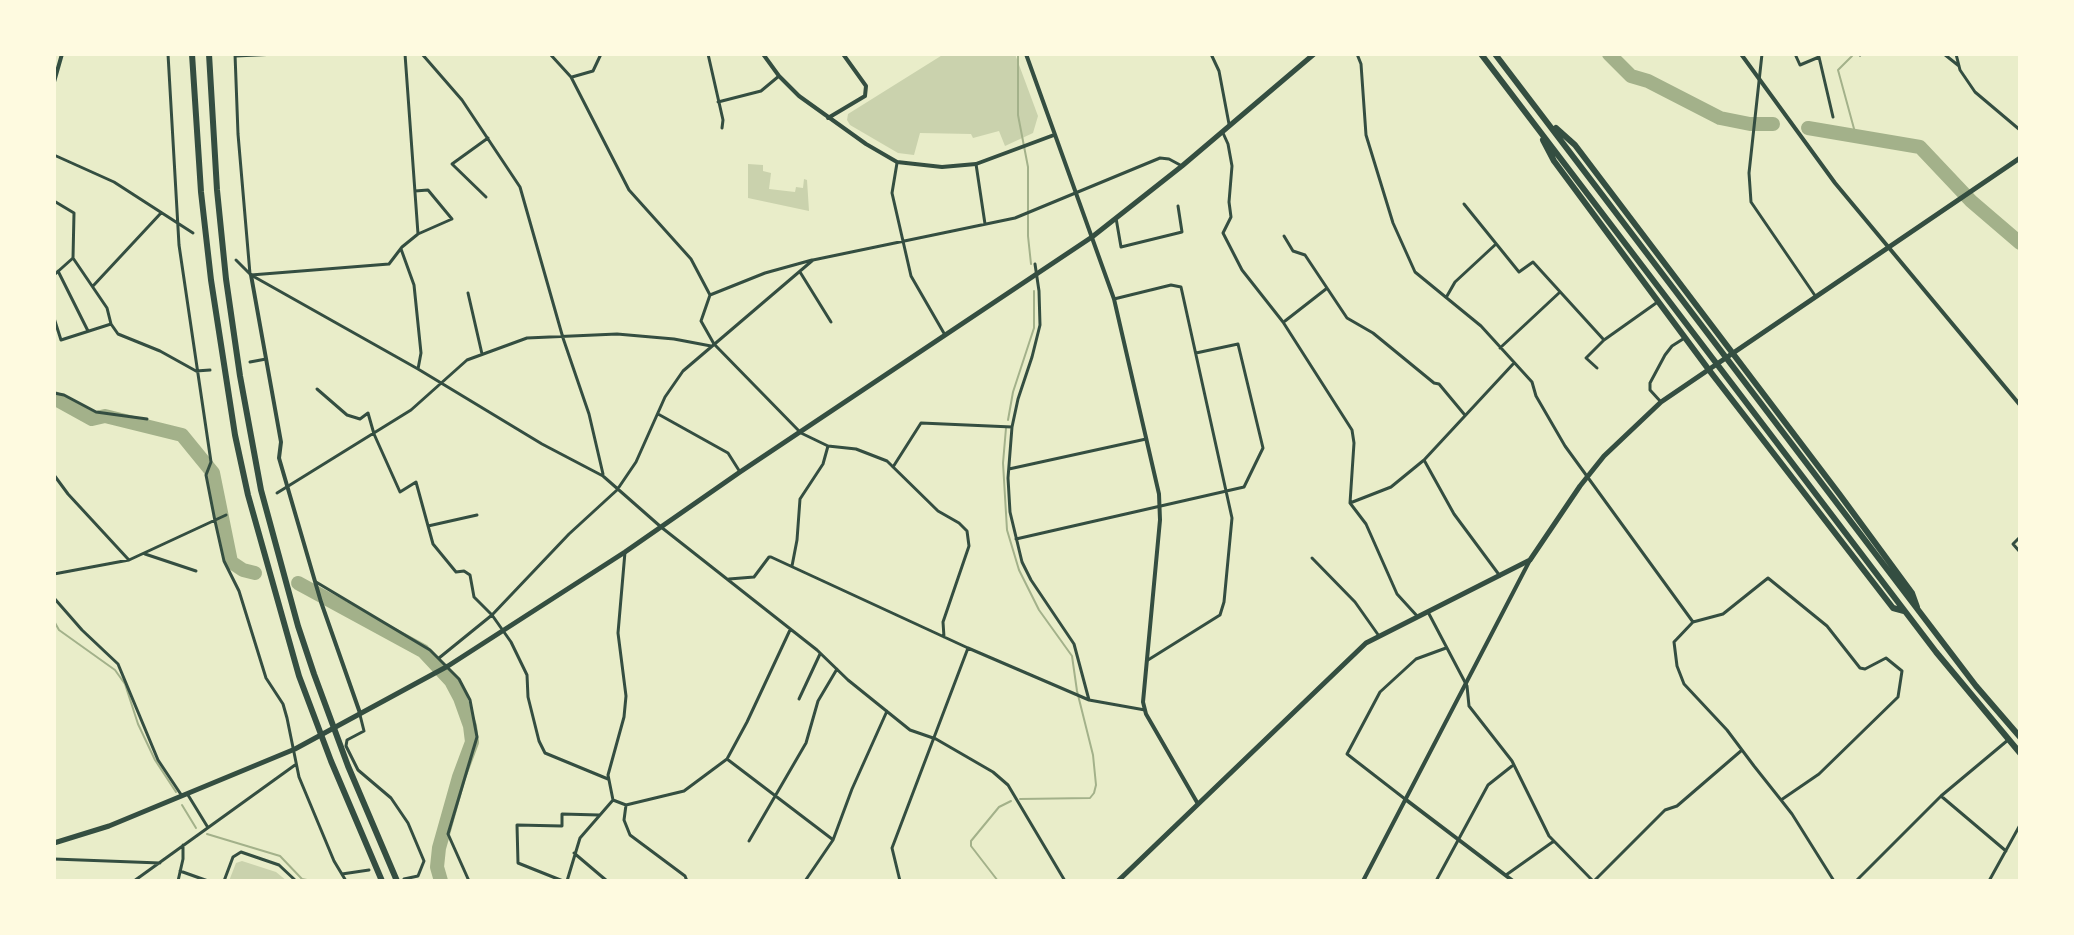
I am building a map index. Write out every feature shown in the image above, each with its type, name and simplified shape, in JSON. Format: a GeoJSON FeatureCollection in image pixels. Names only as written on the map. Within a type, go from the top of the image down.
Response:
{"type":"FeatureCollection","features":[{"type":"Feature","properties":{"kind":"highway"},"geometry":{"type":"LineString","coordinates":[[192,54],[211,280],[235,435],[264,557],[308,699],[381,878]]}},
{"type":"Feature","properties":{"kind":"highway"},"geometry":{"type":"LineString","coordinates":[[209,54],[217,190],[228,293],[250,434],[281,568],[298,626],[352,776],[399,880]]}},
{"type":"Feature","properties":{"kind":"highway"},"geometry":{"type":"LineString","coordinates":[[1481,54],[1904,611],[2020,753]]}},
{"type":"Feature","properties":{"kind":"highway"},"geometry":{"type":"LineString","coordinates":[[1495,54],[1918,612],[2020,736]]}},
{"type":"Feature","properties":{"kind":"highway"},"geometry":{"type":"LineString","coordinates":[[1544,118],[1575,145],[1734,354],[1912,593],[1918,612]]}},
{"type":"Feature","properties":{"kind":"highway"},"geometry":{"type":"LineString","coordinates":[[1536,125],[1554,161],[1709,370],[1893,608],[1904,611]]}},
{"type":"Feature","properties":{"kind":"main road"},"geometry":{"type":"LineString","coordinates":[[54,843],[109,826],[186,796],[295,749],[448,666],[504,631],[1092,237],[1223,133],[1314,54]]}},
{"type":"Feature","properties":{"kind":"main road"},"geometry":{"type":"LineString","coordinates":[[1118,881],[1366,643],[1530,560],[1604,456],[1661,402],[2020,158]]}},
{"type":"Feature","properties":{"kind":"street"},"geometry":{"type":"LineString","coordinates":[[54,82],[62,54]]}},
{"type":"Feature","properties":{"kind":"street"},"geometry":{"type":"LineString","coordinates":[[168,54],[178,225],[211,462],[206,475],[215,521],[224,561],[239,591],[266,678],[283,704],[295,749],[295,765],[346,881]]}},
{"type":"Feature","properties":{"kind":"street"},"geometry":{"type":"LineString","coordinates":[[277,54],[235,55],[238,134],[251,275],[281,442],[279,458],[321,602],[364,731],[347,740],[346,746],[358,770],[391,798],[408,823],[424,861],[418,876],[399,880]]}},
{"type":"Feature","properties":{"kind":"street"},"geometry":{"type":"LineString","coordinates":[[405,54],[418,234]]}},
{"type":"Feature","properties":{"kind":"street"},"geometry":{"type":"LineString","coordinates":[[422,54],[462,100],[520,187],[563,338],[589,414],[603,476]]}},
{"type":"Feature","properties":{"kind":"street"},"geometry":{"type":"LineString","coordinates":[[550,54],[571,77],[629,190],[691,259],[710,295],[701,321],[713,345],[801,433],[828,446],[856,449],[893,467],[938,511],[959,523],[969,538],[967,555],[943,622],[944,637]]}},
{"type":"Feature","properties":{"kind":"street"},"geometry":{"type":"LineString","coordinates":[[571,77],[593,71],[601,54]]}},
{"type":"Feature","properties":{"kind":"street"},"geometry":{"type":"LineString","coordinates":[[708,54],[723,120],[722,128]]}},
{"type":"Feature","properties":{"kind":"street"},"geometry":{"type":"LineString","coordinates":[[763,54],[799,96],[897,162],[942,167],[976,164],[1054,135]]}},
{"type":"Feature","properties":{"kind":"street"},"geometry":{"type":"LineString","coordinates":[[828,118],[865,96],[866,86],[843,54]]}},
{"type":"Feature","properties":{"kind":"street"},"geometry":{"type":"LineString","coordinates":[[1026,54],[1114,299],[1147,439],[1160,505],[1143,702],[1198,804]]}},
{"type":"Feature","properties":{"kind":"street"},"geometry":{"type":"LineString","coordinates":[[1211,54],[1219,71],[1230,126]]}},
{"type":"Feature","properties":{"kind":"street"},"geometry":{"type":"LineString","coordinates":[[1357,54],[1361,64],[1366,135],[1393,223],[1415,272],[1481,326],[1532,382],[1536,396],[1558,434],[1693,622]]}},
{"type":"Feature","properties":{"kind":"street"},"geometry":{"type":"LineString","coordinates":[[1741,54],[1887,249],[2020,405]]}},
{"type":"Feature","properties":{"kind":"street"},"geometry":{"type":"LineString","coordinates":[[1762,54],[1748,188],[1751,202],[1816,297]]}},
{"type":"Feature","properties":{"kind":"street"},"geometry":{"type":"LineString","coordinates":[[1795,54],[1800,65],[1819,57],[1833,117]]}},
{"type":"Feature","properties":{"kind":"street"},"geometry":{"type":"LineString","coordinates":[[1944,54],[1959,66]]}},
{"type":"Feature","properties":{"kind":"street"},"geometry":{"type":"LineString","coordinates":[[1956,54],[1959,66],[1975,92],[2020,130]]}},
{"type":"Feature","properties":{"kind":"street"},"geometry":{"type":"LineString","coordinates":[[718,102],[761,91],[779,76]]}},
{"type":"Feature","properties":{"kind":"street"},"geometry":{"type":"LineString","coordinates":[[1223,133],[1232,166],[1231,217],[1223,233],[1242,270],[1283,322],[1352,430],[1350,503],[1366,524],[1397,594],[1418,617]]}},
{"type":"Feature","properties":{"kind":"street"},"geometry":{"type":"LineString","coordinates":[[486,197],[452,164],[488,138]]}},
{"type":"Feature","properties":{"kind":"street"},"geometry":{"type":"LineString","coordinates":[[54,155],[114,182],[193,233]]}},
{"type":"Feature","properties":{"kind":"street"},"geometry":{"type":"LineString","coordinates":[[710,295],[765,273],[813,260],[1015,218],[1160,158],[1182,166]]}},
{"type":"Feature","properties":{"kind":"street"},"geometry":{"type":"LineString","coordinates":[[897,162],[892,193],[911,276],[945,335]]}},
{"type":"Feature","properties":{"kind":"street"},"geometry":{"type":"LineString","coordinates":[[976,164],[985,224]]}},
{"type":"Feature","properties":{"kind":"street"},"geometry":{"type":"LineString","coordinates":[[251,275],[389,264],[418,234],[452,219],[428,190],[415,191]]}},
{"type":"Feature","properties":{"kind":"street"},"geometry":{"type":"LineString","coordinates":[[54,201],[74,213],[73,258],[107,308],[111,324],[118,334],[160,351],[196,371],[210,370]]}},
{"type":"Feature","properties":{"kind":"street"},"geometry":{"type":"LineString","coordinates":[[1464,204],[1519,272],[1533,262],[1604,340]]}},
{"type":"Feature","properties":{"kind":"street"},"geometry":{"type":"LineString","coordinates":[[1116,218],[1121,247],[1182,232],[1178,206]]}},
{"type":"Feature","properties":{"kind":"street"},"geometry":{"type":"LineString","coordinates":[[93,287],[161,213]]}},
{"type":"Feature","properties":{"kind":"street"},"geometry":{"type":"LineString","coordinates":[[1284,236],[1293,251],[1305,255],[1347,318],[1373,333],[1439,384],[1464,414]]}},
{"type":"Feature","properties":{"kind":"street"},"geometry":{"type":"LineString","coordinates":[[1446,296],[1455,282],[1496,244]]}},
{"type":"Feature","properties":{"kind":"street"},"geometry":{"type":"LineString","coordinates":[[401,249],[414,285],[421,353],[418,369]]}},
{"type":"Feature","properties":{"kind":"street"},"geometry":{"type":"LineString","coordinates":[[73,258],[56,273],[88,331]]}},
{"type":"Feature","properties":{"kind":"street"},"geometry":{"type":"LineString","coordinates":[[236,260],[251,275],[418,369],[542,444],[603,476],[910,730],[936,739],[993,772],[1008,785],[1065,881]]}},
{"type":"Feature","properties":{"kind":"street"},"geometry":{"type":"LineString","coordinates":[[439,658],[492,615],[569,534],[617,490],[636,462],[665,397],[683,371],[813,260]]}},
{"type":"Feature","properties":{"kind":"street"},"geometry":{"type":"LineString","coordinates":[[1035,264],[1040,325],[1012,427],[1010,512],[1031,580],[1074,644],[1086,699]]}},
{"type":"Feature","properties":{"kind":"street"},"geometry":{"type":"LineString","coordinates":[[800,272],[831,322]]}},
{"type":"Feature","properties":{"kind":"street"},"geometry":{"type":"LineString","coordinates":[[1114,299],[1171,285],[1181,287],[1232,518],[1222,611],[1215,619],[1147,660]]}},
{"type":"Feature","properties":{"kind":"street"},"geometry":{"type":"LineString","coordinates":[[1283,322],[1326,289]]}},
{"type":"Feature","properties":{"kind":"street"},"geometry":{"type":"LineString","coordinates":[[1500,348],[1560,292]]}},
{"type":"Feature","properties":{"kind":"street"},"geometry":{"type":"LineString","coordinates":[[468,293],[482,354]]}},
{"type":"Feature","properties":{"kind":"street"},"geometry":{"type":"LineString","coordinates":[[1597,368],[1586,358],[1604,340],[1659,301]]}},
{"type":"Feature","properties":{"kind":"street"},"geometry":{"type":"LineString","coordinates":[[54,318],[61,340],[111,324]]}},
{"type":"Feature","properties":{"kind":"street"},"geometry":{"type":"LineString","coordinates":[[277,493],[411,410],[467,360],[527,338],[617,334],[713,345]]}},
{"type":"Feature","properties":{"kind":"street"},"geometry":{"type":"LineString","coordinates":[[1661,402],[1650,390],[1650,383],[1672,346],[1686,337]]}},
{"type":"Feature","properties":{"kind":"street"},"geometry":{"type":"LineString","coordinates":[[1016,539],[1244,487],[1263,448],[1238,344],[1196,353]]}},
{"type":"Feature","properties":{"kind":"street"},"geometry":{"type":"LineString","coordinates":[[250,362],[267,359]]}},
{"type":"Feature","properties":{"kind":"street"},"geometry":{"type":"LineString","coordinates":[[1350,503],[1391,487],[1424,460],[1514,363]]}},
{"type":"Feature","properties":{"kind":"street"},"geometry":{"type":"LineString","coordinates":[[317,389],[347,415],[360,419],[368,413],[400,492],[416,482],[433,544],[456,572],[464,571],[470,575],[474,597],[504,631],[527,675],[528,697],[545,753],[608,779]]}},
{"type":"Feature","properties":{"kind":"street"},"geometry":{"type":"LineString","coordinates":[[54,393],[96,412],[147,419]]}},
{"type":"Feature","properties":{"kind":"street"},"geometry":{"type":"LineString","coordinates":[[658,414],[728,453],[740,472]]}},
{"type":"Feature","properties":{"kind":"street"},"geometry":{"type":"LineString","coordinates":[[893,467],[921,423],[1012,427]]}},
{"type":"Feature","properties":{"kind":"street"},"geometry":{"type":"LineString","coordinates":[[1009,469],[1147,439]]}},
{"type":"Feature","properties":{"kind":"street"},"geometry":{"type":"LineString","coordinates":[[792,566],[800,499],[823,464],[828,446]]}},
{"type":"Feature","properties":{"kind":"street"},"geometry":{"type":"LineString","coordinates":[[1424,460],[1454,514],[1500,577]]}},
{"type":"Feature","properties":{"kind":"street"},"geometry":{"type":"LineString","coordinates":[[54,475],[129,560]]}},
{"type":"Feature","properties":{"kind":"street"},"geometry":{"type":"LineString","coordinates":[[54,574],[129,560],[226,515]]}},
{"type":"Feature","properties":{"kind":"street"},"geometry":{"type":"LineString","coordinates":[[428,526],[477,515]]}},
{"type":"Feature","properties":{"kind":"street"},"geometry":{"type":"LineString","coordinates":[[2020,537],[2013,544],[2020,552]]}},
{"type":"Feature","properties":{"kind":"street"},"geometry":{"type":"LineString","coordinates":[[613,800],[608,779],[626,696],[618,633],[625,552]]}},
{"type":"Feature","properties":{"kind":"street"},"geometry":{"type":"LineString","coordinates":[[145,554],[196,571]]}},
{"type":"Feature","properties":{"kind":"street"},"geometry":{"type":"LineString","coordinates":[[729,579],[754,577],[769,557],[1086,699],[1145,710]]}},
{"type":"Feature","properties":{"kind":"street"},"geometry":{"type":"LineString","coordinates":[[1312,558],[1346,592],[1379,636]]}},
{"type":"Feature","properties":{"kind":"street"},"geometry":{"type":"LineString","coordinates":[[1363,881],[1530,560]]}},
{"type":"Feature","properties":{"kind":"street"},"geometry":{"type":"LineString","coordinates":[[1781,800],[1819,774],[1898,697],[1902,671],[1886,658],[1865,669],[1860,668],[1827,626],[1768,578],[1723,614],[1693,622],[1674,642],[1677,666],[1684,684],[1781,800],[1834,881]]}},
{"type":"Feature","properties":{"kind":"street"},"geometry":{"type":"LineString","coordinates":[[316,583],[381,619],[439,658],[448,666],[470,700],[477,737],[448,834],[469,881]]}},
{"type":"Feature","properties":{"kind":"street"},"geometry":{"type":"LineString","coordinates":[[54,598],[118,664],[158,760],[207,826]]}},
{"type":"Feature","properties":{"kind":"street"},"geometry":{"type":"LineString","coordinates":[[1428,612],[1467,686],[1469,706],[1514,766],[1554,841],[1593,881],[1665,810],[1677,806],[1742,750]]}},
{"type":"Feature","properties":{"kind":"street"},"geometry":{"type":"LineString","coordinates":[[613,800],[626,805],[684,791],[727,759],[790,630]]}},
{"type":"Feature","properties":{"kind":"street"},"geometry":{"type":"LineString","coordinates":[[900,881],[892,848],[909,797],[936,739],[968,648]]}},
{"type":"Feature","properties":{"kind":"street"},"geometry":{"type":"LineString","coordinates":[[1447,648],[1416,659],[1380,692],[1347,754],[1513,881]]}},
{"type":"Feature","properties":{"kind":"street"},"geometry":{"type":"LineString","coordinates":[[799,699],[820,654]]}},
{"type":"Feature","properties":{"kind":"street"},"geometry":{"type":"LineString","coordinates":[[749,841],[806,743],[818,701],[837,669]]}},
{"type":"Feature","properties":{"kind":"street"},"geometry":{"type":"LineString","coordinates":[[805,881],[833,840],[887,711]]}},
{"type":"Feature","properties":{"kind":"street"},"geometry":{"type":"LineString","coordinates":[[1856,881],[1941,796],[2008,740]]}},
{"type":"Feature","properties":{"kind":"street"},"geometry":{"type":"LineString","coordinates":[[727,759],[833,840]]}},
{"type":"Feature","properties":{"kind":"street"},"geometry":{"type":"LineString","coordinates":[[134,881],[295,765]]}},
{"type":"Feature","properties":{"kind":"street"},"geometry":{"type":"LineString","coordinates":[[1436,881],[1488,785],[1514,766]]}},
{"type":"Feature","properties":{"kind":"street"},"geometry":{"type":"LineString","coordinates":[[1941,796],[2006,851]]}},
{"type":"Feature","properties":{"kind":"street"},"geometry":{"type":"LineString","coordinates":[[599,815],[562,814],[562,826],[517,825],[518,863],[565,881],[580,838],[613,800]]}},
{"type":"Feature","properties":{"kind":"street"},"geometry":{"type":"LineString","coordinates":[[626,805],[624,820],[630,835],[685,876],[687,881]]}},
{"type":"Feature","properties":{"kind":"street"},"geometry":{"type":"LineString","coordinates":[[1989,881],[2020,825]]}},
{"type":"Feature","properties":{"kind":"street"},"geometry":{"type":"LineString","coordinates":[[1506,875],[1554,841]]}},
{"type":"Feature","properties":{"kind":"street"},"geometry":{"type":"LineString","coordinates":[[178,881],[183,845]]}},
{"type":"Feature","properties":{"kind":"street"},"geometry":{"type":"LineString","coordinates":[[224,881],[233,857],[241,852],[279,865],[296,881]]}},
{"type":"Feature","properties":{"kind":"street"},"geometry":{"type":"LineString","coordinates":[[574,853],[607,881]]}},
{"type":"Feature","properties":{"kind":"street"},"geometry":{"type":"LineString","coordinates":[[54,859],[160,863]]}},
{"type":"Feature","properties":{"kind":"street"},"geometry":{"type":"LineString","coordinates":[[342,874],[369,870]]}},
{"type":"Feature","properties":{"kind":"street"},"geometry":{"type":"LineString","coordinates":[[180,871],[208,881]]}},
{"type":"Feature","properties":{"kind":"green space"},"geometry":{"type":"Polygon","coordinates":[[[944,54],[1015,54],[1038,116],[1033,133],[1005,146],[999,131],[973,138],[971,134],[920,133],[914,155],[898,153],[850,125],[848,114],[944,54]]]}},
{"type":"Feature","properties":{"kind":"green space"},"geometry":{"type":"Polygon","coordinates":[[[748,164],[763,165],[763,171],[771,173],[769,189],[795,192],[796,187],[803,188],[804,179],[807,180],[809,211],[748,198],[748,164]]]}},
{"type":"Feature","properties":{"kind":"green space"},"geometry":{"type":"Polygon","coordinates":[[[242,861],[276,872],[287,881],[229,881],[236,863],[242,861]]]}},
{"type":"Feature","properties":{"kind":"waterway"},"geometry":{"type":"LineString","coordinates":[[1018,54],[1018,115],[1028,167],[1031,264]]}},
{"type":"Feature","properties":{"kind":"waterway"},"geometry":{"type":"LineString","coordinates":[[1609,54],[1631,76],[1648,81],[1720,118],[1750,124],[1773,124]]}},
{"type":"Feature","properties":{"kind":"waterway"},"geometry":{"type":"LineString","coordinates":[[1850,54],[1852,56],[1838,70],[1856,136]]}},
{"type":"Feature","properties":{"kind":"waterway"},"geometry":{"type":"LineString","coordinates":[[1808,128],[1920,147],[1971,201],[2020,243]]}},
{"type":"Feature","properties":{"kind":"waterway"},"geometry":{"type":"LineString","coordinates":[[1008,420],[1013,392],[1034,328],[1034,291]]}},
{"type":"Feature","properties":{"kind":"waterway"},"geometry":{"type":"LineString","coordinates":[[54,398],[92,419],[105,416],[182,435],[213,473],[231,562],[255,573]]}},
{"type":"Feature","properties":{"kind":"waterway"},"geometry":{"type":"LineString","coordinates":[[1006,428],[1003,463],[1007,530],[1019,570],[1039,610],[1072,656],[1093,755],[1096,785],[1090,798],[1020,799]]}},
{"type":"Feature","properties":{"kind":"waterway"},"geometry":{"type":"LineString","coordinates":[[298,583],[423,651],[451,681],[460,698],[472,742],[439,848],[437,867],[441,881]]}},
{"type":"Feature","properties":{"kind":"waterway"},"geometry":{"type":"LineString","coordinates":[[54,621],[59,630],[115,670],[125,684],[138,724],[155,760],[176,792]]}},
{"type":"Feature","properties":{"kind":"waterway"},"geometry":{"type":"LineString","coordinates":[[998,881],[971,846],[971,841],[999,807],[1011,801]]}},
{"type":"Feature","properties":{"kind":"waterway"},"geometry":{"type":"LineString","coordinates":[[182,805],[196,828]]}},
{"type":"Feature","properties":{"kind":"waterway"},"geometry":{"type":"LineString","coordinates":[[207,834],[280,856],[302,879],[312,881]]}}]}
